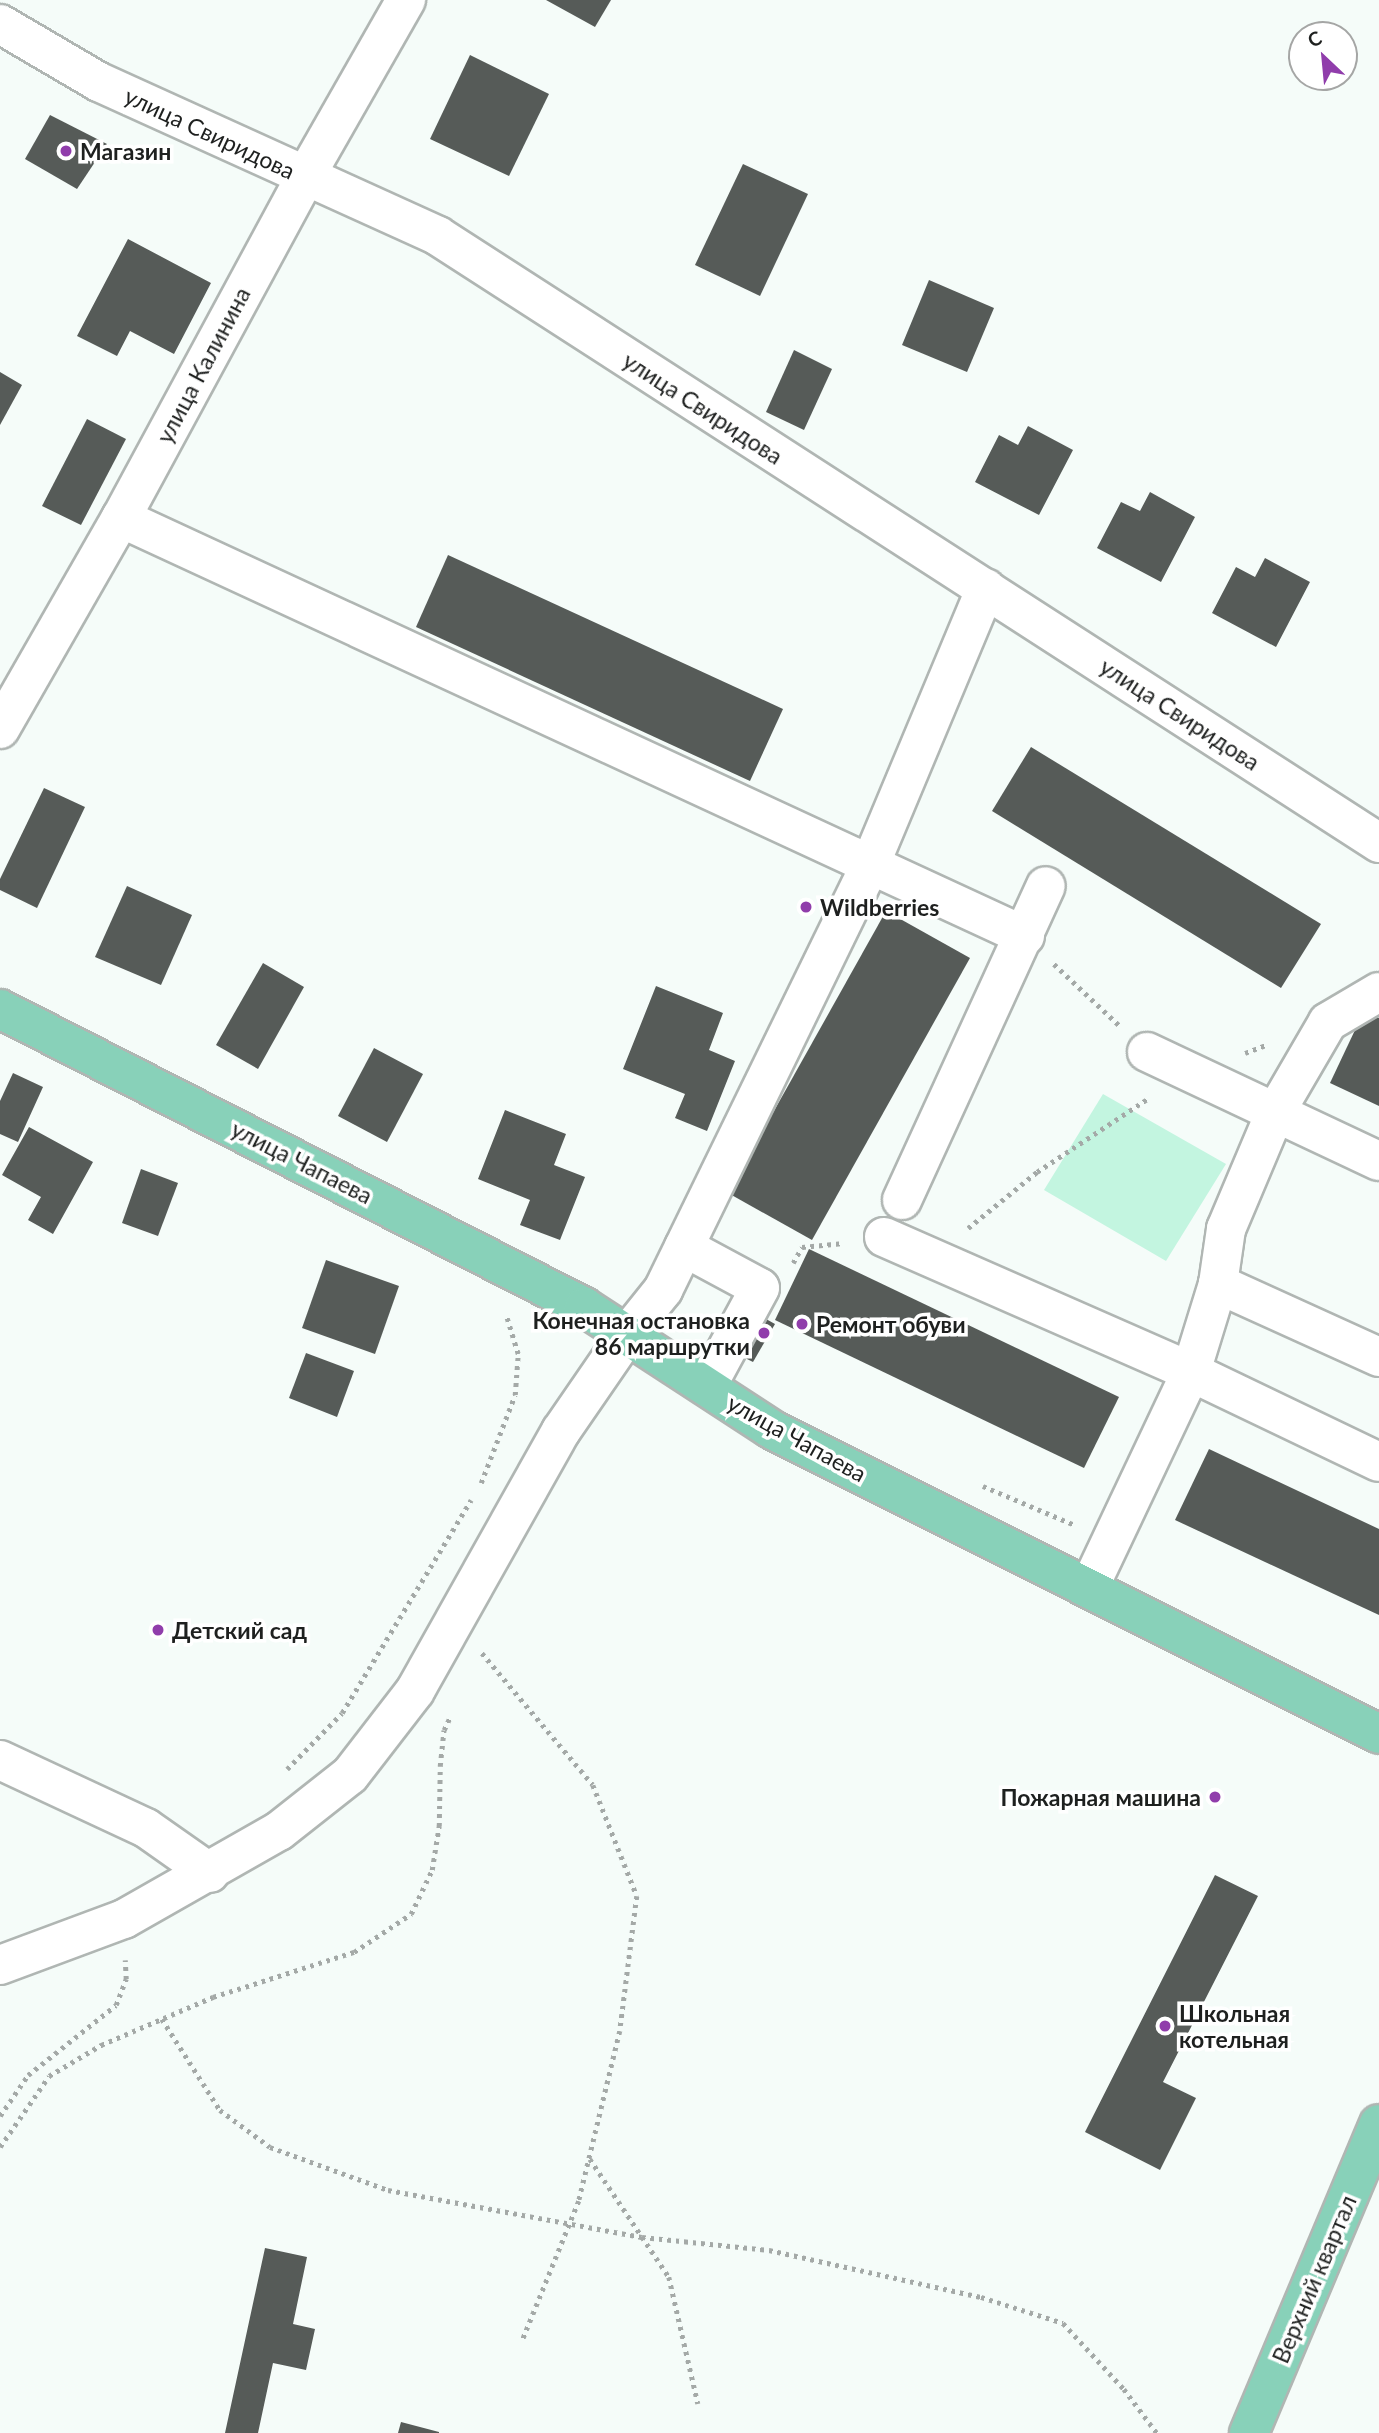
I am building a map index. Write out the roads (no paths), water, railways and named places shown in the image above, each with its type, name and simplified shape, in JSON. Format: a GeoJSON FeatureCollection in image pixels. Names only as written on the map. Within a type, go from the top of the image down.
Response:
{"type":"FeatureCollection","features":[{"type":"Feature","properties":{"kind":"main road","name":"улица Чапаева"},"geometry":{"type":"LineString","coordinates":[[0,1009],[584,1307],[771,1429],[1379,1734]]}},
{"type":"Feature","properties":{"kind":"main road","name":"Верхний квартал"},"geometry":{"type":"LineString","coordinates":[[1249,2433],[1379,2124]]}},
{"type":"Feature","properties":{"kind":"street","name":"улица Калинина"},"geometry":{"type":"LineString","coordinates":[[0,729],[121,518],[305,177],[406,0]]}},
{"type":"Feature","properties":{"kind":"street","name":"улица Свиридова"},"geometry":{"type":"LineString","coordinates":[[0,24],[99,82],[438,236],[1379,843]]}},
{"type":"Feature","properties":{"kind":"street"},"geometry":{"type":"LineString","coordinates":[[121,518],[1025,936]]}},
{"type":"Feature","properties":{"kind":"street"},"geometry":{"type":"LineString","coordinates":[[665,1359],[655,1341],[653,1327],[654,1314],[663,1290],[870,865],[986,588]]}},
{"type":"Feature","properties":{"kind":"street"},"geometry":{"type":"LineString","coordinates":[[902,1200],[1046,886]]}},
{"type":"Feature","properties":{"kind":"street"},"geometry":{"type":"LineString","coordinates":[[1088,1588],[1191,1372],[1217,1284],[1226,1228],[1275,1113],[1328,1022],[1379,992]]}},
{"type":"Feature","properties":{"kind":"street"},"geometry":{"type":"LineString","coordinates":[[1147,1052],[1379,1161]]}},
{"type":"Feature","properties":{"kind":"street"},"geometry":{"type":"LineString","coordinates":[[884,1237],[1191,1372],[1379,1462]]}},
{"type":"Feature","properties":{"kind":"street"},"geometry":{"type":"LineString","coordinates":[[684,1247],[760,1288],[706,1386]]}},
{"type":"Feature","properties":{"kind":"street"},"geometry":{"type":"LineString","coordinates":[[1217,1284],[1379,1357]]}},
{"type":"Feature","properties":{"kind":"street"},"geometry":{"type":"LineString","coordinates":[[584,1307],[608,1313],[627,1312],[645,1306],[663,1290]]}},
{"type":"Feature","properties":{"kind":"street"},"geometry":{"type":"LineString","coordinates":[[0,1965],[124,1919],[210,1873],[279,1831],[350,1776],[415,1691],[532,1480],[593,1381],[663,1290]]}},
{"type":"Feature","properties":{"kind":"street"},"geometry":{"type":"LineString","coordinates":[[584,1307],[599,1327],[602,1341],[603,1356],[593,1381]]}},
{"type":"Feature","properties":{"kind":"street"},"geometry":{"type":"LineString","coordinates":[[593,1381],[618,1359],[638,1354],[665,1359]]}},
{"type":"Feature","properties":{"kind":"street"},"geometry":{"type":"LineString","coordinates":[[0,1760],[146,1828],[210,1873]]}},
{"type":"Feature","properties":{"kind":"place","name":"Магазин"},"geometry":{"type":"Point","coordinates":[66,151]}},
{"type":"Feature","properties":{"kind":"place","name":"Wildberries"},"geometry":{"type":"Point","coordinates":[806,907]}},
{"type":"Feature","properties":{"kind":"place","name":"Ремонт обуви"},"geometry":{"type":"Point","coordinates":[802,1324]}},
{"type":"Feature","properties":{"kind":"place","name":"Конечная остановка 86 маршрутки"},"geometry":{"type":"Point","coordinates":[764,1333]}},
{"type":"Feature","properties":{"kind":"place","name":"Детский сад"},"geometry":{"type":"Point","coordinates":[158,1630]}},
{"type":"Feature","properties":{"kind":"place","name":"Пожарная машина"},"geometry":{"type":"Point","coordinates":[1215,1797]}},
{"type":"Feature","properties":{"kind":"place","name":"Школьная котельная"},"geometry":{"type":"Point","coordinates":[1165,2026]}}]}
